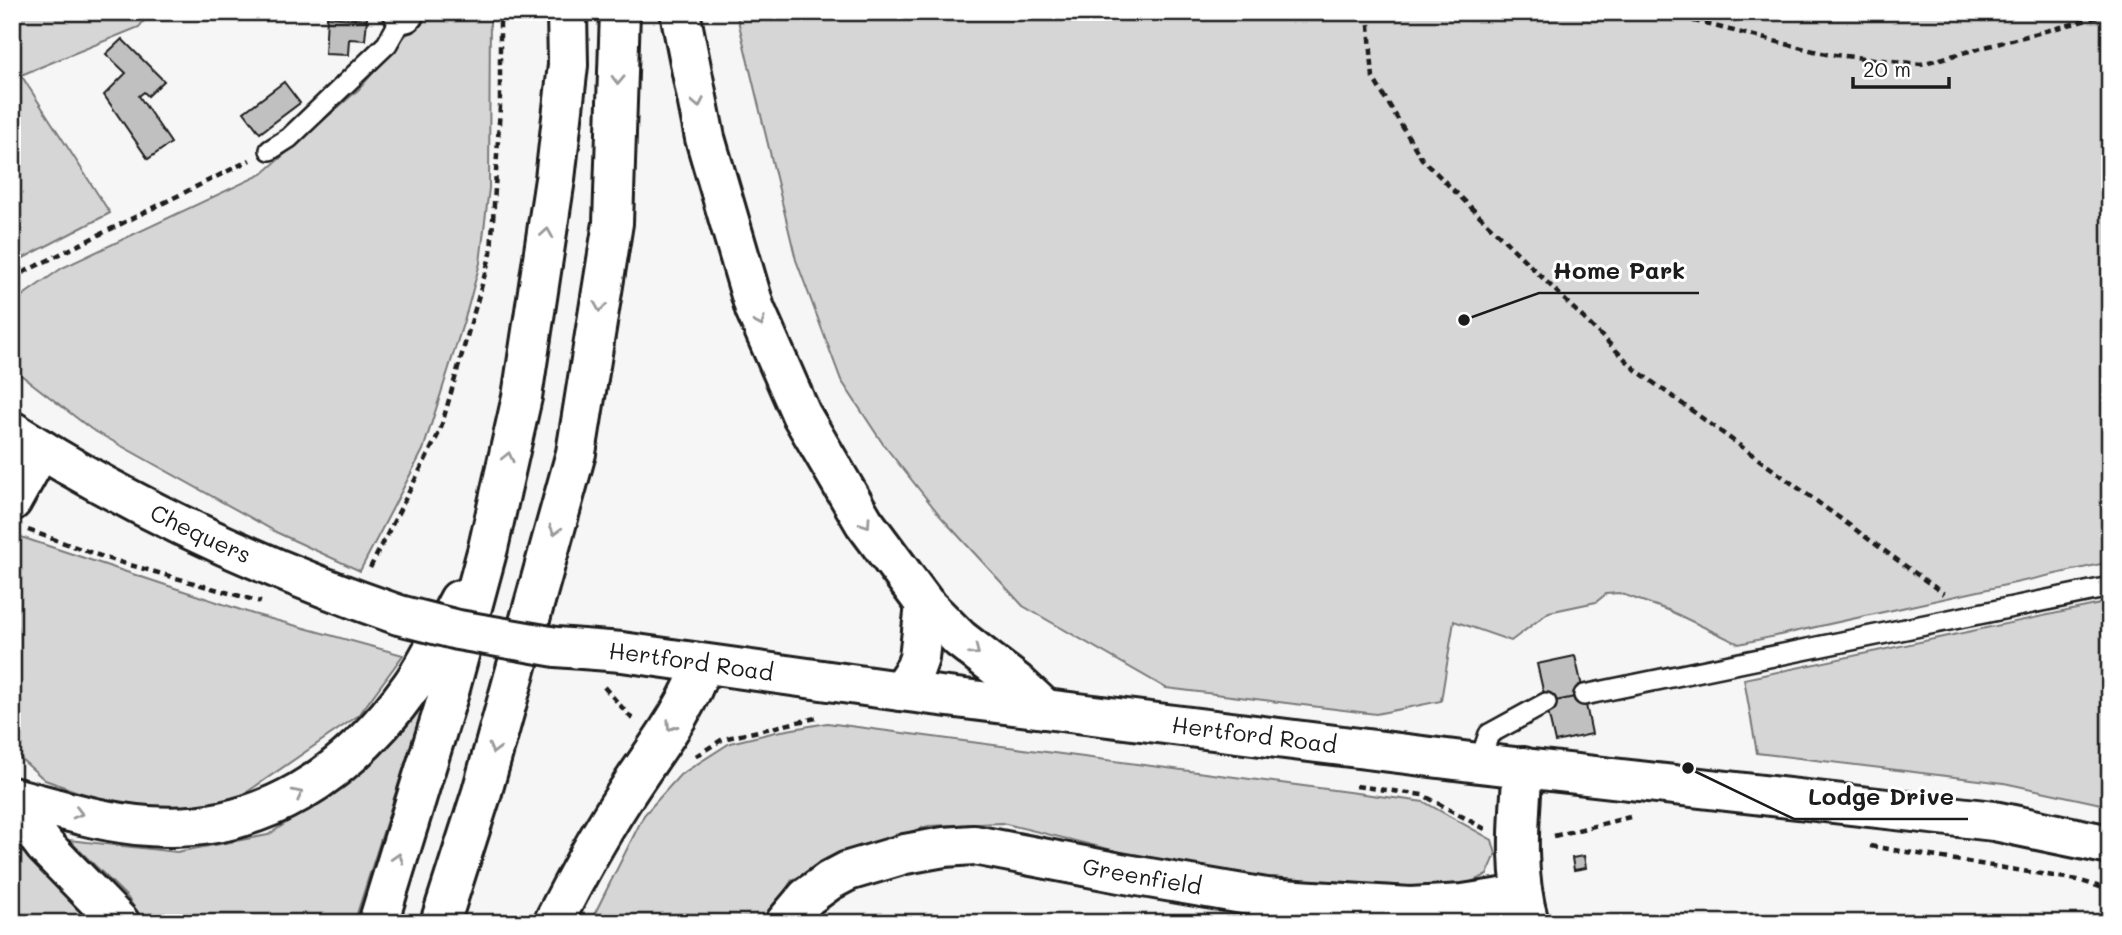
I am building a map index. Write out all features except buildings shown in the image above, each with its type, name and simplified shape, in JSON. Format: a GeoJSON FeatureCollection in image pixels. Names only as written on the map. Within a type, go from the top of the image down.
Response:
{"type":"FeatureCollection","features":[{"type":"Feature","properties":{"kind":"main road"},"geometry":{"type":"LineString","coordinates":[[378,923],[449,692],[488,548],[522,397],[553,193],[568,65],[567,12]]}},
{"type":"Feature","properties":{"kind":"main road"},"geometry":{"type":"LineString","coordinates":[[440,923],[482,792],[576,453],[613,223],[620,12]]}},
{"type":"Feature","properties":{"kind":"main road"},"geometry":{"type":"LineString","coordinates":[[680,12],[705,138],[755,309],[801,414],[864,522],[925,604],[960,639],[1017,682],[1045,709]]}},
{"type":"Feature","properties":{"kind":"main road"},"geometry":{"type":"LineString","coordinates":[[17,514],[27,440]]}},
{"type":"Feature","properties":{"kind":"main road","name":"Chequers"},"geometry":{"type":"LineString","coordinates":[[27,440],[118,493],[249,557],[398,615]]}},
{"type":"Feature","properties":{"kind":"main road"},"geometry":{"type":"LineString","coordinates":[[12,797],[109,822],[149,827],[194,827],[230,822],[270,808],[299,793],[344,760],[388,716],[414,683],[488,548]]}},
{"type":"Feature","properties":{"kind":"main road"},"geometry":{"type":"LineString","coordinates":[[900,691],[919,658],[925,604]]}},
{"type":"Feature","properties":{"kind":"main road","name":"Hertford Road"},"geometry":{"type":"LineString","coordinates":[[398,615],[458,630],[556,647],[622,653],[900,691],[1479,763],[1994,821],[2110,845]]}},
{"type":"Feature","properties":{"kind":"main road"},"geometry":{"type":"LineString","coordinates":[[554,923],[570,888],[622,800],[692,693],[702,665]]}},
{"type":"Feature","properties":{"kind":"main road"},"geometry":{"type":"LineString","coordinates":[[1523,767],[1517,839],[1525,909]]}},
{"type":"Feature","properties":{"kind":"main road"},"geometry":{"type":"LineString","coordinates":[[12,802],[45,846],[120,923]]}},
{"type":"Feature","properties":{"kind":"main road","name":"Greenfield"},"geometry":{"type":"LineString","coordinates":[[785,923],[807,897],[848,871],[905,854],[974,845],[1266,898],[1410,907],[1463,904],[1525,909]]}},
{"type":"Feature","properties":{"kind":"lane"},"geometry":{"type":"LineString","coordinates":[[270,150],[289,138],[387,44],[404,13]]}},
{"type":"Feature","properties":{"kind":"lane"},"geometry":{"type":"LineString","coordinates":[[1584,695],[2110,587]]}},
{"type":"Feature","properties":{"kind":"lane"},"geometry":{"type":"LineString","coordinates":[[1479,763],[1489,734],[1546,703]]}},
{"type":"Feature","properties":{"kind":"path"},"geometry":{"type":"LineString","coordinates":[[365,578],[440,431],[491,253],[500,107],[500,12]]}},
{"type":"Feature","properties":{"kind":"path"},"geometry":{"type":"LineString","coordinates":[[1368,12],[1373,78],[1422,159],[1432,169],[1636,370],[1973,615]]}},
{"type":"Feature","properties":{"kind":"path"},"geometry":{"type":"LineString","coordinates":[[1658,12],[1826,54],[1921,64],[2110,14]]}},
{"type":"Feature","properties":{"kind":"path"},"geometry":{"type":"LineString","coordinates":[[12,278],[270,150]]}},
{"type":"Feature","properties":{"kind":"path"},"geometry":{"type":"LineString","coordinates":[[17,514],[109,559],[269,605]]}},
{"type":"Feature","properties":{"kind":"path"},"geometry":{"type":"LineString","coordinates":[[596,685],[607,688],[640,728]]}},
{"type":"Feature","properties":{"kind":"path"},"geometry":{"type":"LineString","coordinates":[[685,762],[723,739],[818,717]]}},
{"type":"Feature","properties":{"kind":"path"},"geometry":{"type":"LineString","coordinates":[[1550,837],[1637,815]]}},
{"type":"Feature","properties":{"kind":"path"},"geometry":{"type":"LineString","coordinates":[[1867,845],[2078,880],[2110,890]]}},
{"type":"Feature","properties":{"kind":"shaded area"},"geometry":{"type":"Polygon","coordinates":[[[12,12],[151,12],[139,27],[21,75],[110,213],[12,264],[12,12]]]}},
{"type":"Feature","properties":{"kind":"shaded area"},"geometry":{"type":"Polygon","coordinates":[[[426,12],[490,12],[489,188],[480,263],[423,450],[360,571],[278,533],[91,429],[12,368],[12,303],[62,268],[262,174],[359,89],[426,12]]]}},
{"type":"Feature","properties":{"kind":"shaded area"},"geometry":{"type":"Polygon","coordinates":[[[736,12],[2110,12],[2110,562],[1739,644],[1668,610],[1619,593],[1606,594],[1596,602],[1549,612],[1511,641],[1454,621],[1441,701],[1376,714],[1166,688],[1023,606],[942,518],[883,444],[841,380],[796,260],[736,12]]]}},
{"type":"Feature","properties":{"kind":"shaded area"},"geometry":{"type":"Polygon","coordinates":[[[12,534],[253,614],[403,655],[359,715],[234,801],[142,815],[45,780],[12,751],[12,534]]]}},
{"type":"Feature","properties":{"kind":"shaded area"},"geometry":{"type":"Polygon","coordinates":[[[2110,602],[2110,806],[2004,783],[1757,753],[1744,679],[2110,602]]]}},
{"type":"Feature","properties":{"kind":"shaded area"},"geometry":{"type":"Polygon","coordinates":[[[425,701],[354,923],[145,923],[127,897],[69,840],[177,852],[268,835],[340,787],[425,701]]]}},
{"type":"Feature","properties":{"kind":"shaded area"},"geometry":{"type":"Polygon","coordinates":[[[827,723],[1424,802],[1492,840],[1496,854],[1487,875],[1461,886],[1268,888],[1002,823],[928,826],[852,851],[792,880],[764,923],[590,923],[644,815],[680,775],[730,743],[827,723]]]}},
{"type":"Feature","properties":{"kind":"shaded area"},"geometry":{"type":"Polygon","coordinates":[[[12,832],[93,923],[12,923],[12,832]]]}},
{"type":"Feature","properties":{"kind":"place","name":"Home Park"},"geometry":{"type":"Point","coordinates":[1464,320]}},
{"type":"Feature","properties":{"kind":"place","name":"Lodge Drive"},"geometry":{"type":"Point","coordinates":[1688,768]}}]}
